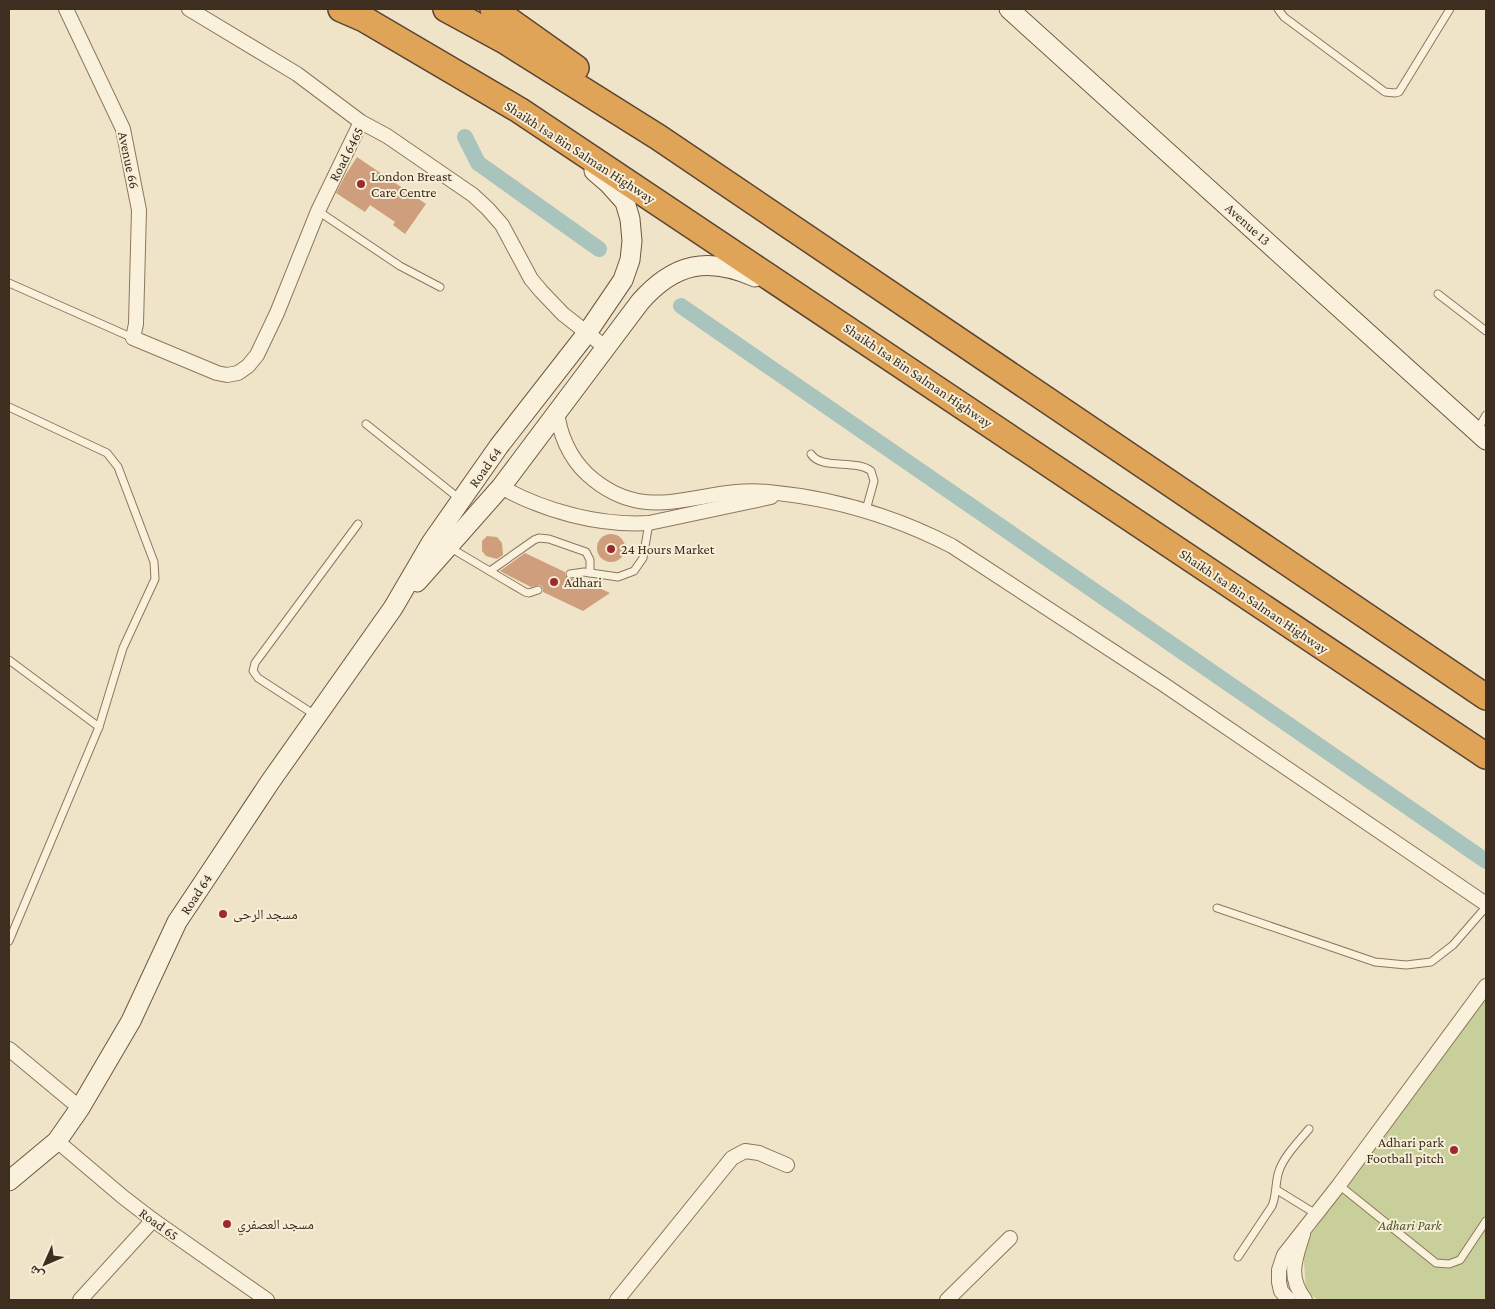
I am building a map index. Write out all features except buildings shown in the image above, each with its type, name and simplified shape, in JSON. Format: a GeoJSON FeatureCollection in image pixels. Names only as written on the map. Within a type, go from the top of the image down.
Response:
{"type":"FeatureCollection","features":[{"type":"Feature","properties":{"kind":"highway","name":"Shaikh Isa Bin Salman Highway"},"geometry":{"type":"LineString","coordinates":[[341,9],[364,20],[519,110],[1486,756]]}},
{"type":"Feature","properties":{"kind":"highway"},"geometry":{"type":"LineString","coordinates":[[446,9],[505,41],[658,137],[1486,697]]}},
{"type":"Feature","properties":{"kind":"highway"},"geometry":{"type":"LineString","coordinates":[[493,9],[573,66],[658,137]]}},
{"type":"Feature","properties":{"kind":"street","name":"Avenue 66"},"geometry":{"type":"LineString","coordinates":[[66,9],[123,129],[139,210],[134,331]]}},
{"type":"Feature","properties":{"kind":"street"},"geometry":{"type":"LineString","coordinates":[[188,9],[297,74],[362,122]]}},
{"type":"Feature","properties":{"kind":"street","name":"Avenue 13"},"geometry":{"type":"LineString","coordinates":[[1009,9],[1483,429]]}},
{"type":"Feature","properties":{"kind":"street","name":"Road 64"},"geometry":{"type":"LineString","coordinates":[[11,1176],[57,1141],[80,1108],[131,1021],[177,922],[260,797],[393,608],[431,543],[499,446],[588,334],[623,280],[630,260],[632,241],[630,219],[625,202],[608,182],[519,110]]}},
{"type":"Feature","properties":{"kind":"street","name":"Road 6465"},"geometry":{"type":"LineString","coordinates":[[134,331],[217,373],[238,373],[248,366],[256,355],[277,312],[318,211],[362,122],[387,136],[473,195],[502,225],[536,285],[552,303],[605,347]]}},
{"type":"Feature","properties":{"kind":"street","name":"Road 64"},"geometry":{"type":"LineString","coordinates":[[393,608],[450,547],[501,487],[605,347],[654,286],[672,274],[692,267],[714,265],[735,268],[802,298]]}},
{"type":"Feature","properties":{"kind":"street"},"geometry":{"type":"LineString","coordinates":[[558,410],[558,420],[563,437],[571,454],[582,469],[596,482],[611,491],[638,502],[666,503],[752,491],[784,495],[832,502],[866,510],[917,529],[952,546],[1163,684],[1486,906]]}},
{"type":"Feature","properties":{"kind":"street"},"geometry":{"type":"LineString","coordinates":[[480,474],[501,487],[533,502],[582,516],[634,524],[649,523],[784,495]]}},
{"type":"Feature","properties":{"kind":"street"},"geometry":{"type":"LineString","coordinates":[[649,523],[652,503]]}},
{"type":"Feature","properties":{"kind":"street"},"geometry":{"type":"LineString","coordinates":[[1289,1300],[1281,1291],[1279,1282],[1279,1270],[1284,1255],[1486,986]]}},
{"type":"Feature","properties":{"kind":"street"},"geometry":{"type":"LineString","coordinates":[[9,1049],[80,1108]]}},
{"type":"Feature","properties":{"kind":"street","name":"Road 65"},"geometry":{"type":"LineString","coordinates":[[57,1141],[153,1220],[268,1300]]}},
{"type":"Feature","properties":{"kind":"street"},"geometry":{"type":"LineString","coordinates":[[617,1300],[732,1158],[745,1151],[759,1153],[787,1165]]}},
{"type":"Feature","properties":{"kind":"street"},"geometry":{"type":"LineString","coordinates":[[80,1300],[153,1220]]}},
{"type":"Feature","properties":{"kind":"street"},"geometry":{"type":"LineString","coordinates":[[1305,1229],[1294,1264],[1298,1290],[1305,1300]]}},
{"type":"Feature","properties":{"kind":"street"},"geometry":{"type":"LineString","coordinates":[[947,1300],[1010,1238]]}},
{"type":"Feature","properties":{"kind":"lane"},"geometry":{"type":"LineString","coordinates":[[1278,9],[1284,17],[1385,92],[1395,93],[1399,92],[1450,9]]}},
{"type":"Feature","properties":{"kind":"lane"},"geometry":{"type":"LineString","coordinates":[[318,211],[400,266],[440,287]]}},
{"type":"Feature","properties":{"kind":"lane"},"geometry":{"type":"LineString","coordinates":[[9,283],[134,331]]}},
{"type":"Feature","properties":{"kind":"lane"},"geometry":{"type":"LineString","coordinates":[[1438,294],[1486,331]]}},
{"type":"Feature","properties":{"kind":"lane"},"geometry":{"type":"LineString","coordinates":[[9,407],[107,453],[113,459],[118,467],[154,562],[155,579],[123,648],[99,727],[9,941]]}},
{"type":"Feature","properties":{"kind":"lane"},"geometry":{"type":"LineString","coordinates":[[366,424],[461,500]]}},
{"type":"Feature","properties":{"kind":"lane"},"geometry":{"type":"LineString","coordinates":[[811,454],[818,460],[862,466],[871,471],[874,481],[866,510]]}},
{"type":"Feature","properties":{"kind":"lane"},"geometry":{"type":"LineString","coordinates":[[570,574],[580,572],[618,577],[634,571],[643,558],[649,523]]}},
{"type":"Feature","properties":{"kind":"lane"},"geometry":{"type":"LineString","coordinates":[[317,717],[258,678],[253,671],[255,663],[358,524]]}},
{"type":"Feature","properties":{"kind":"lane"},"geometry":{"type":"LineString","coordinates":[[490,571],[534,540],[544,538],[586,552],[590,560],[590,573]]}},
{"type":"Feature","properties":{"kind":"lane"},"geometry":{"type":"LineString","coordinates":[[450,547],[525,592],[538,590]]}},
{"type":"Feature","properties":{"kind":"lane"},"geometry":{"type":"LineString","coordinates":[[9,660],[99,727]]}},
{"type":"Feature","properties":{"kind":"lane"},"geometry":{"type":"LineString","coordinates":[[1216,908],[1375,962],[1406,965],[1431,962],[1453,945],[1486,906]]}},
{"type":"Feature","properties":{"kind":"lane"},"geometry":{"type":"LineString","coordinates":[[1238,1257],[1272,1206],[1281,1165],[1309,1129]]}},
{"type":"Feature","properties":{"kind":"lane"},"geometry":{"type":"LineString","coordinates":[[1338,1185],[1436,1263],[1449,1264],[1460,1260],[1486,1222]]}},
{"type":"Feature","properties":{"kind":"lane"},"geometry":{"type":"LineString","coordinates":[[1277,1190],[1316,1214]]}},
{"type":"Feature","properties":{"kind":"green space","name":"Adhari Park"},"geometry":{"type":"Polygon","coordinates":[[[1486,987],[1486,1300],[1318,1300],[1306,1292],[1303,1246],[1486,987]]]}},
{"type":"Feature","properties":{"kind":"waterway"},"geometry":{"type":"LineString","coordinates":[[465,137],[478,163],[599,249]]}},
{"type":"Feature","properties":{"kind":"waterway"},"geometry":{"type":"LineString","coordinates":[[681,306],[1486,861]]}},
{"type":"Feature","properties":{"kind":"place","name":"London Breast Care Centre"},"geometry":{"type":"Point","coordinates":[361,184]}},
{"type":"Feature","properties":{"kind":"place","name":"24 Hours Market"},"geometry":{"type":"Point","coordinates":[611,549]}},
{"type":"Feature","properties":{"kind":"place","name":"Adhari"},"geometry":{"type":"Point","coordinates":[554,582]}},
{"type":"Feature","properties":{"kind":"place","name":"مسجد الرحى"},"geometry":{"type":"Point","coordinates":[223,914]}},
{"type":"Feature","properties":{"kind":"place","name":"Adhari park Football pitch"},"geometry":{"type":"Point","coordinates":[1454,1150]}},
{"type":"Feature","properties":{"kind":"place","name":"مسجد العصفري"},"geometry":{"type":"Point","coordinates":[227,1224]}}]}
